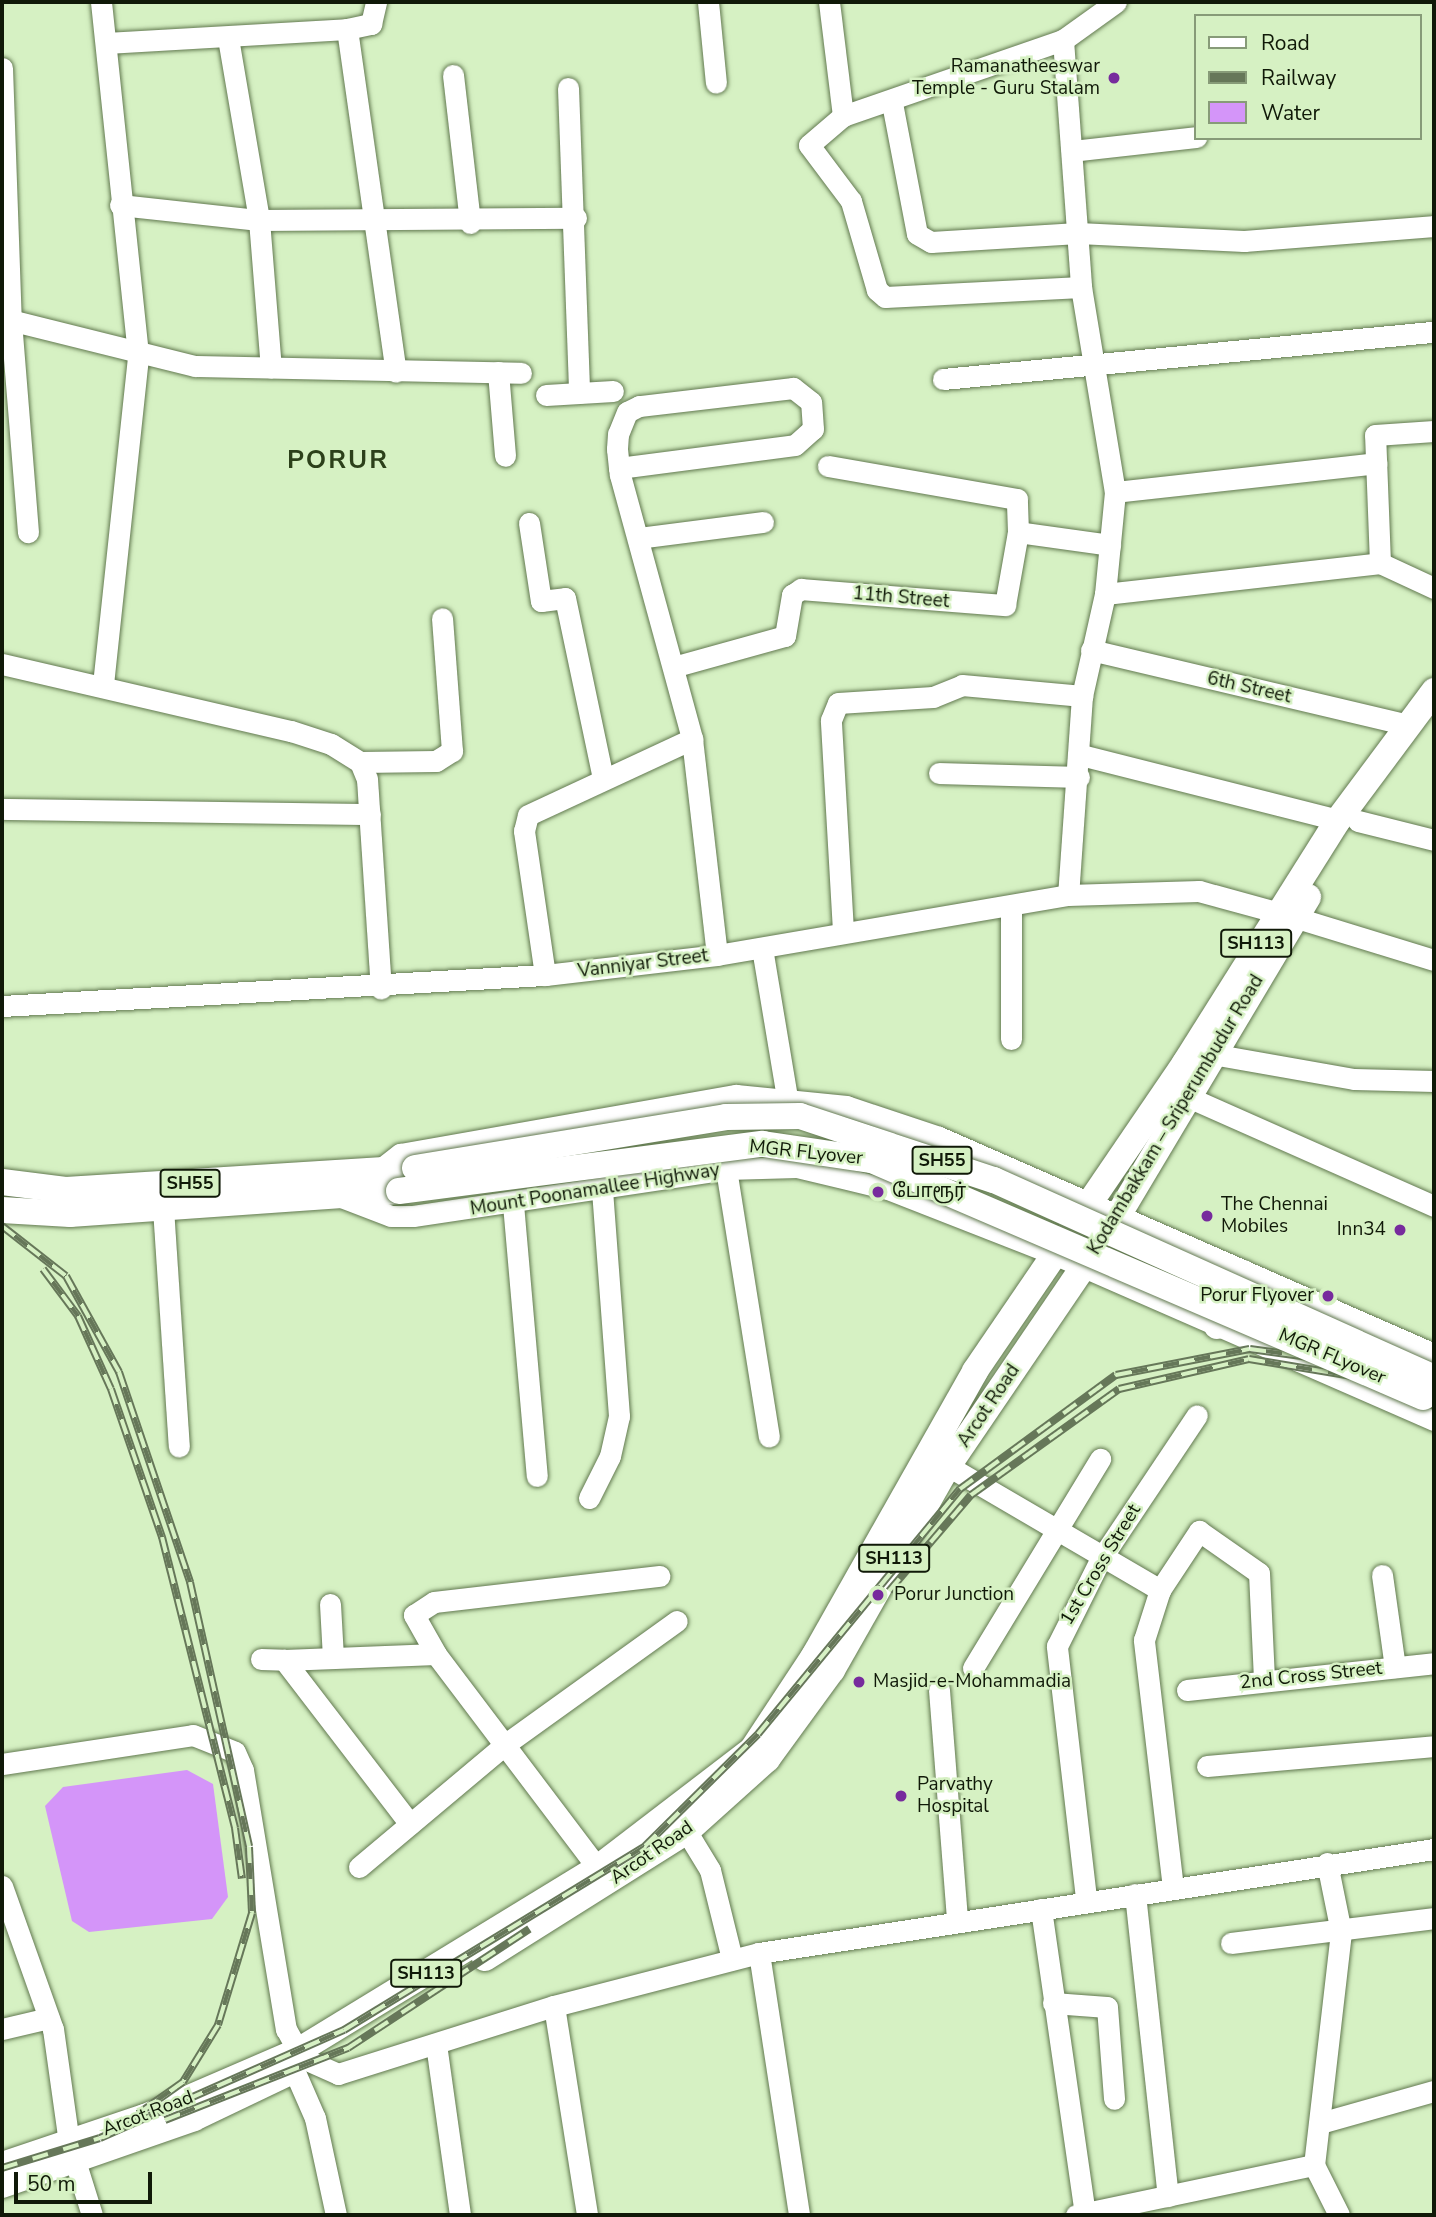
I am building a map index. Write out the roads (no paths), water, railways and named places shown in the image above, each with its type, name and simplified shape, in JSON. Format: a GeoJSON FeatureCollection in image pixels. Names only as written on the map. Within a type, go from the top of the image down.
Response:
{"type":"FeatureCollection","features":[{"type":"Feature","properties":{"kind":"main road","name":"Kodambakkam – Sriperumbudur Road"},"geometry":{"type":"LineString","coordinates":[[1056,1255],[1285,915],[1408,725],[1434,691]]}},
{"type":"Feature","properties":{"kind":"main road","name":"Kodambakkam – Sriperumbudur Road"},"geometry":{"type":"LineString","coordinates":[[1348,820],[1434,719]]}},
{"type":"Feature","properties":{"kind":"main road","name":"Kodambakkam – Sriperumbudur Road"},"geometry":{"type":"LineString","coordinates":[[1083,1269],[1116,1219],[1188,1097],[1285,915]]}},
{"type":"Feature","properties":{"kind":"main road","name":"MGR FLyover"},"geometry":{"type":"LineString","coordinates":[[378,1171],[415,1168],[726,1117],[800,1116],[887,1139],[994,1180],[1434,1378]]}},
{"type":"Feature","properties":{"kind":"main road","name":"MGR FLyover"},"geometry":{"type":"LineString","coordinates":[[341,1197],[683,1150],[763,1144],[872,1160],[1434,1402]]}},
{"type":"Feature","properties":{"kind":"main road","name":"SH55"},"geometry":{"type":"LineString","coordinates":[[2,1182],[66,1190],[378,1171]]}},
{"type":"Feature","properties":{"kind":"main road","name":"SH55"},"geometry":{"type":"LineString","coordinates":[[2,1210],[163,1208],[341,1197]]}},
{"type":"Feature","properties":{"kind":"main road","name":"Arcot Road"},"geometry":{"type":"LineString","coordinates":[[681,1822],[752,1750],[786,1704],[918,1465],[1056,1255]]}},
{"type":"Feature","properties":{"kind":"main road","name":"Arcot Road"},"geometry":{"type":"LineString","coordinates":[[2,2185],[300,2061],[369,2016],[604,1876],[767,1759],[806,1708],[948,1466],[1083,1269]]}},
{"type":"Feature","properties":{"kind":"main road"},"geometry":{"type":"LineString","coordinates":[[1217,1326],[1243,1273]]}},
{"type":"Feature","properties":{"kind":"main road","name":"Arcot Road"},"geometry":{"type":"LineString","coordinates":[[2,2165],[72,2154]]}},
{"type":"Feature","properties":{"kind":"street"},"geometry":{"type":"LineString","coordinates":[[101,2],[120,205],[138,357],[103,685]]}},
{"type":"Feature","properties":{"kind":"street"},"geometry":{"type":"LineString","coordinates":[[106,43],[347,29],[371,24],[376,2]]}},
{"type":"Feature","properties":{"kind":"street"},"geometry":{"type":"LineString","coordinates":[[708,2],[716,83]]}},
{"type":"Feature","properties":{"kind":"street"},"geometry":{"type":"LineString","coordinates":[[829,2],[843,116]]}},
{"type":"Feature","properties":{"kind":"street"},"geometry":{"type":"LineString","coordinates":[[1081,287],[895,299],[879,294],[852,201],[809,150],[810,140],[843,116],[892,103],[1063,40],[1116,2]]}},
{"type":"Feature","properties":{"kind":"street"},"geometry":{"type":"LineString","coordinates":[[347,29],[378,222],[396,372]]}},
{"type":"Feature","properties":{"kind":"street"},"geometry":{"type":"LineString","coordinates":[[228,38],[259,220],[271,368]]}},
{"type":"Feature","properties":{"kind":"street"},"geometry":{"type":"LineString","coordinates":[[1063,40],[1081,287],[1115,492],[1105,594],[1082,696],[1080,766],[1068,895]]}},
{"type":"Feature","properties":{"kind":"street"},"geometry":{"type":"LineString","coordinates":[[2,68],[6,319],[28,532]]}},
{"type":"Feature","properties":{"kind":"street"},"geometry":{"type":"LineString","coordinates":[[453,75],[470,223]]}},
{"type":"Feature","properties":{"kind":"street"},"geometry":{"type":"LineString","coordinates":[[568,88],[576,218],[579,393]]}},
{"type":"Feature","properties":{"kind":"street"},"geometry":{"type":"LineString","coordinates":[[892,103],[923,239],[1078,233],[1244,241],[1434,226]]}},
{"type":"Feature","properties":{"kind":"street"},"geometry":{"type":"LineString","coordinates":[[1072,151],[1194,137]]}},
{"type":"Feature","properties":{"kind":"street"},"geometry":{"type":"LineString","coordinates":[[120,205],[259,220],[470,223],[576,218]]}},
{"type":"Feature","properties":{"kind":"street"},"geometry":{"type":"LineString","coordinates":[[6,319],[138,357],[271,368],[521,373]]}},
{"type":"Feature","properties":{"kind":"street"},"geometry":{"type":"LineString","coordinates":[[943,379],[1434,332]]}},
{"type":"Feature","properties":{"kind":"street"},"geometry":{"type":"LineString","coordinates":[[498,372],[505,456]]}},
{"type":"Feature","properties":{"kind":"street"},"geometry":{"type":"LineString","coordinates":[[620,468],[795,445],[813,429],[811,402],[793,388],[639,406],[626,412],[618,434],[620,468],[692,739],[716,955]]}},
{"type":"Feature","properties":{"kind":"street"},"geometry":{"type":"LineString","coordinates":[[546,395],[613,391]]}},
{"type":"Feature","properties":{"kind":"street"},"geometry":{"type":"LineString","coordinates":[[1380,563],[1375,435],[1434,431]]}},
{"type":"Feature","properties":{"kind":"street"},"geometry":{"type":"LineString","coordinates":[[1115,492],[1376,463]]}},
{"type":"Feature","properties":{"kind":"street"},"geometry":{"type":"LineString","coordinates":[[828,466],[1010,494],[1020,505],[1018,532],[1110,545]]}},
{"type":"Feature","properties":{"kind":"street"},"geometry":{"type":"LineString","coordinates":[[638,538],[763,522]]}},
{"type":"Feature","properties":{"kind":"street"},"geometry":{"type":"LineString","coordinates":[[529,523],[541,601],[565,598],[603,778]]}},
{"type":"Feature","properties":{"kind":"street","name":"11th Street"},"geometry":{"type":"LineString","coordinates":[[673,667],[785,636],[792,595],[801,589],[1005,605],[1018,532]]}},
{"type":"Feature","properties":{"kind":"street"},"geometry":{"type":"LineString","coordinates":[[1105,594],[1380,563],[1434,588]]}},
{"type":"Feature","properties":{"kind":"street"},"geometry":{"type":"LineString","coordinates":[[2,664],[103,685],[290,731],[331,744],[360,762],[436,761],[452,751],[442,618]]}},
{"type":"Feature","properties":{"kind":"street","name":"6th Street"},"geometry":{"type":"LineString","coordinates":[[1091,650],[1408,725]]}},
{"type":"Feature","properties":{"kind":"street"},"geometry":{"type":"LineString","coordinates":[[843,931],[831,720],[838,704],[933,697],[962,685],[1082,696]]}},
{"type":"Feature","properties":{"kind":"street"},"geometry":{"type":"LineString","coordinates":[[545,975],[525,822],[534,809],[692,739]]}},
{"type":"Feature","properties":{"kind":"street"},"geometry":{"type":"LineString","coordinates":[[360,762],[370,814],[381,989]]}},
{"type":"Feature","properties":{"kind":"street"},"geometry":{"type":"LineString","coordinates":[[939,773],[1080,766],[1434,839]]}},
{"type":"Feature","properties":{"kind":"street"},"geometry":{"type":"LineString","coordinates":[[2,809],[370,814]]}},
{"type":"Feature","properties":{"kind":"street","name":"Vanniyar Street"},"geometry":{"type":"LineString","coordinates":[[2,1006],[381,989],[545,975],[762,948],[843,931],[1068,895],[1209,892],[1434,960]]}},
{"type":"Feature","properties":{"kind":"street"},"geometry":{"type":"LineString","coordinates":[[1011,906],[1011,1039]]}},
{"type":"Feature","properties":{"kind":"street"},"geometry":{"type":"LineString","coordinates":[[762,948],[786,1097]]}},
{"type":"Feature","properties":{"kind":"street"},"geometry":{"type":"LineString","coordinates":[[1212,1054],[1354,1079],[1434,1081]]}},
{"type":"Feature","properties":{"kind":"street"},"geometry":{"type":"LineString","coordinates":[[378,1171],[400,1154],[527,1136],[690,1102],[786,1097],[846,1106],[975,1153],[1091,1204],[1116,1219],[1434,1354]]}},
{"type":"Feature","properties":{"kind":"street"},"geometry":{"type":"LineString","coordinates":[[1188,1097],[1434,1206]]}},
{"type":"Feature","properties":{"kind":"street"},"geometry":{"type":"LineString","coordinates":[[948,1212],[975,1153]]}},
{"type":"Feature","properties":{"kind":"street","name":"Mount Poonamallee Highway"},"geometry":{"type":"LineString","coordinates":[[341,1197],[390,1216],[513,1204],[726,1170],[797,1167],[888,1189],[948,1212],[1056,1255],[1434,1420]]}},
{"type":"Feature","properties":{"kind":"street"},"geometry":{"type":"LineString","coordinates":[[726,1170],[769,1437]]}},
{"type":"Feature","properties":{"kind":"street"},"geometry":{"type":"LineString","coordinates":[[589,1498],[610,1456],[619,1416],[602,1190]]}},
{"type":"Feature","properties":{"kind":"street"},"geometry":{"type":"LineString","coordinates":[[513,1204],[537,1476]]}},
{"type":"Feature","properties":{"kind":"street"},"geometry":{"type":"LineString","coordinates":[[163,1208],[179,1446]]}},
{"type":"Feature","properties":{"kind":"street","name":"1st Cross Street"},"geometry":{"type":"LineString","coordinates":[[1086,1898],[1057,1646],[1100,1560],[1197,1415]]}},
{"type":"Feature","properties":{"kind":"street"},"geometry":{"type":"LineString","coordinates":[[973,1668],[1053,1531],[1100,1459]]}},
{"type":"Feature","properties":{"kind":"street"},"geometry":{"type":"LineString","coordinates":[[948,1466],[1100,1560],[1160,1590]]}},
{"type":"Feature","properties":{"kind":"street"},"geometry":{"type":"LineString","coordinates":[[1173,1888],[1143,1649],[1160,1590],[1199,1531],[1259,1573],[1264,1681]]}},
{"type":"Feature","properties":{"kind":"street"},"geometry":{"type":"LineString","coordinates":[[1382,1575],[1395,1667]]}},
{"type":"Feature","properties":{"kind":"street"},"geometry":{"type":"LineString","coordinates":[[604,1876],[507,1743],[436,1654],[415,1620],[422,1605],[660,1576]]}},
{"type":"Feature","properties":{"kind":"street"},"geometry":{"type":"LineString","coordinates":[[330,1604],[333,1658]]}},
{"type":"Feature","properties":{"kind":"street"},"geometry":{"type":"LineString","coordinates":[[359,1867],[507,1743],[677,1621]]}},
{"type":"Feature","properties":{"kind":"street"},"geometry":{"type":"LineString","coordinates":[[261,1659],[436,1654]]}},
{"type":"Feature","properties":{"kind":"street"},"geometry":{"type":"LineString","coordinates":[[284,1660],[410,1824]]}},
{"type":"Feature","properties":{"kind":"street","name":"2nd Cross Street"},"geometry":{"type":"LineString","coordinates":[[1187,1689],[1434,1663]]}},
{"type":"Feature","properties":{"kind":"street"},"geometry":{"type":"LineString","coordinates":[[939,1690],[957,1921]]}},
{"type":"Feature","properties":{"kind":"street"},"geometry":{"type":"LineString","coordinates":[[2,1764],[193,1735],[234,1752],[243,1770],[286,2029],[300,2061],[336,2215]]}},
{"type":"Feature","properties":{"kind":"street"},"geometry":{"type":"LineString","coordinates":[[1207,1766],[1434,1746]]}},
{"type":"Feature","properties":{"kind":"street"},"geometry":{"type":"LineString","coordinates":[[681,1822],[710,1870],[732,1959]]}},
{"type":"Feature","properties":{"kind":"street"},"geometry":{"type":"LineString","coordinates":[[300,2061],[334,2075],[554,2006],[758,1953],[1041,1909],[1086,1898],[1135,1894],[1434,1849]]}},
{"type":"Feature","properties":{"kind":"street"},"geometry":{"type":"LineString","coordinates":[[1327,1863],[1341,1932],[1314,2165],[1339,2215]]}},
{"type":"Feature","properties":{"kind":"street"},"geometry":{"type":"LineString","coordinates":[[2,1886],[49,2018],[72,2154],[92,2215]]}},
{"type":"Feature","properties":{"kind":"street"},"geometry":{"type":"LineString","coordinates":[[1135,1894],[1168,2196]]}},
{"type":"Feature","properties":{"kind":"street"},"geometry":{"type":"LineString","coordinates":[[1041,1909],[1081,2214],[1314,2165]]}},
{"type":"Feature","properties":{"kind":"street"},"geometry":{"type":"LineString","coordinates":[[1231,1943],[1341,1932],[1434,1918]]}},
{"type":"Feature","properties":{"kind":"street"},"geometry":{"type":"LineString","coordinates":[[758,1953],[799,2215]]}},
{"type":"Feature","properties":{"kind":"street"},"geometry":{"type":"LineString","coordinates":[[1052,2003],[1107,2007],[1114,2099]]}},
{"type":"Feature","properties":{"kind":"street"},"geometry":{"type":"LineString","coordinates":[[554,2006],[587,2215]]}},
{"type":"Feature","properties":{"kind":"street"},"geometry":{"type":"LineString","coordinates":[[2,2029],[49,2018]]}},
{"type":"Feature","properties":{"kind":"street"},"geometry":{"type":"LineString","coordinates":[[436,2044],[460,2215]]}},
{"type":"Feature","properties":{"kind":"street"},"geometry":{"type":"LineString","coordinates":[[1320,2123],[1434,2091]]}},
{"type":"Feature","properties":{"kind":"water"},"geometry":{"type":"Polygon","coordinates":[[[187,1770],[213,1784],[228,1897],[212,1919],[89,1932],[72,1921],[45,1806],[63,1787],[187,1770]]]}},
{"type":"Feature","properties":{"kind":"railway"},"geometry":{"type":"LineString","coordinates":[[2,1226],[66,1276],[119,1372],[190,1582],[249,1847],[252,1913],[218,2025],[183,2082],[138,2114]]}},
{"type":"Feature","properties":{"kind":"railway"},"geometry":{"type":"LineString","coordinates":[[43,1269],[78,1316],[111,1389],[162,1537],[235,1828],[242,1879]]}},
{"type":"Feature","properties":{"kind":"railway"},"geometry":{"type":"LineString","coordinates":[[2,2168],[100,2138],[344,2030],[645,1846],[758,1734],[960,1489],[1116,1375],[1250,1349],[1367,1365],[1434,1393]]}},
{"type":"Feature","properties":{"kind":"railway"},"geometry":{"type":"LineString","coordinates":[[889,1591],[971,1495],[1119,1389],[1249,1359],[1364,1378],[1434,1406]]}},
{"type":"Feature","properties":{"kind":"railway"},"geometry":{"type":"LineString","coordinates":[[165,2120],[348,2048],[529,1929]]}},
{"type":"Feature","properties":{"kind":"place","name":"Ramanatheeswar Temple - Guru Stalam"},"geometry":{"type":"Point","coordinates":[1114,78]}},
{"type":"Feature","properties":{"kind":"place","name":"போரூர்"},"geometry":{"type":"Point","coordinates":[878,1192]}},
{"type":"Feature","properties":{"kind":"place","name":"The Chennai Mobiles"},"geometry":{"type":"Point","coordinates":[1207,1216]}},
{"type":"Feature","properties":{"kind":"place","name":"Inn34"},"geometry":{"type":"Point","coordinates":[1400,1230]}},
{"type":"Feature","properties":{"kind":"place","name":"Porur Flyover"},"geometry":{"type":"Point","coordinates":[1328,1296]}},
{"type":"Feature","properties":{"kind":"place","name":"Porur Junction"},"geometry":{"type":"Point","coordinates":[878,1595]}},
{"type":"Feature","properties":{"kind":"place","name":"Masjid-e-Mohammadia"},"geometry":{"type":"Point","coordinates":[859,1682]}},
{"type":"Feature","properties":{"kind":"place","name":"Parvathy Hospital"},"geometry":{"type":"Point","coordinates":[901,1796]}},
{"type":"Feature","properties":{"kind":"district","name":"PORUR"},"geometry":{"type":"Point","coordinates":[338,460]}}]}
